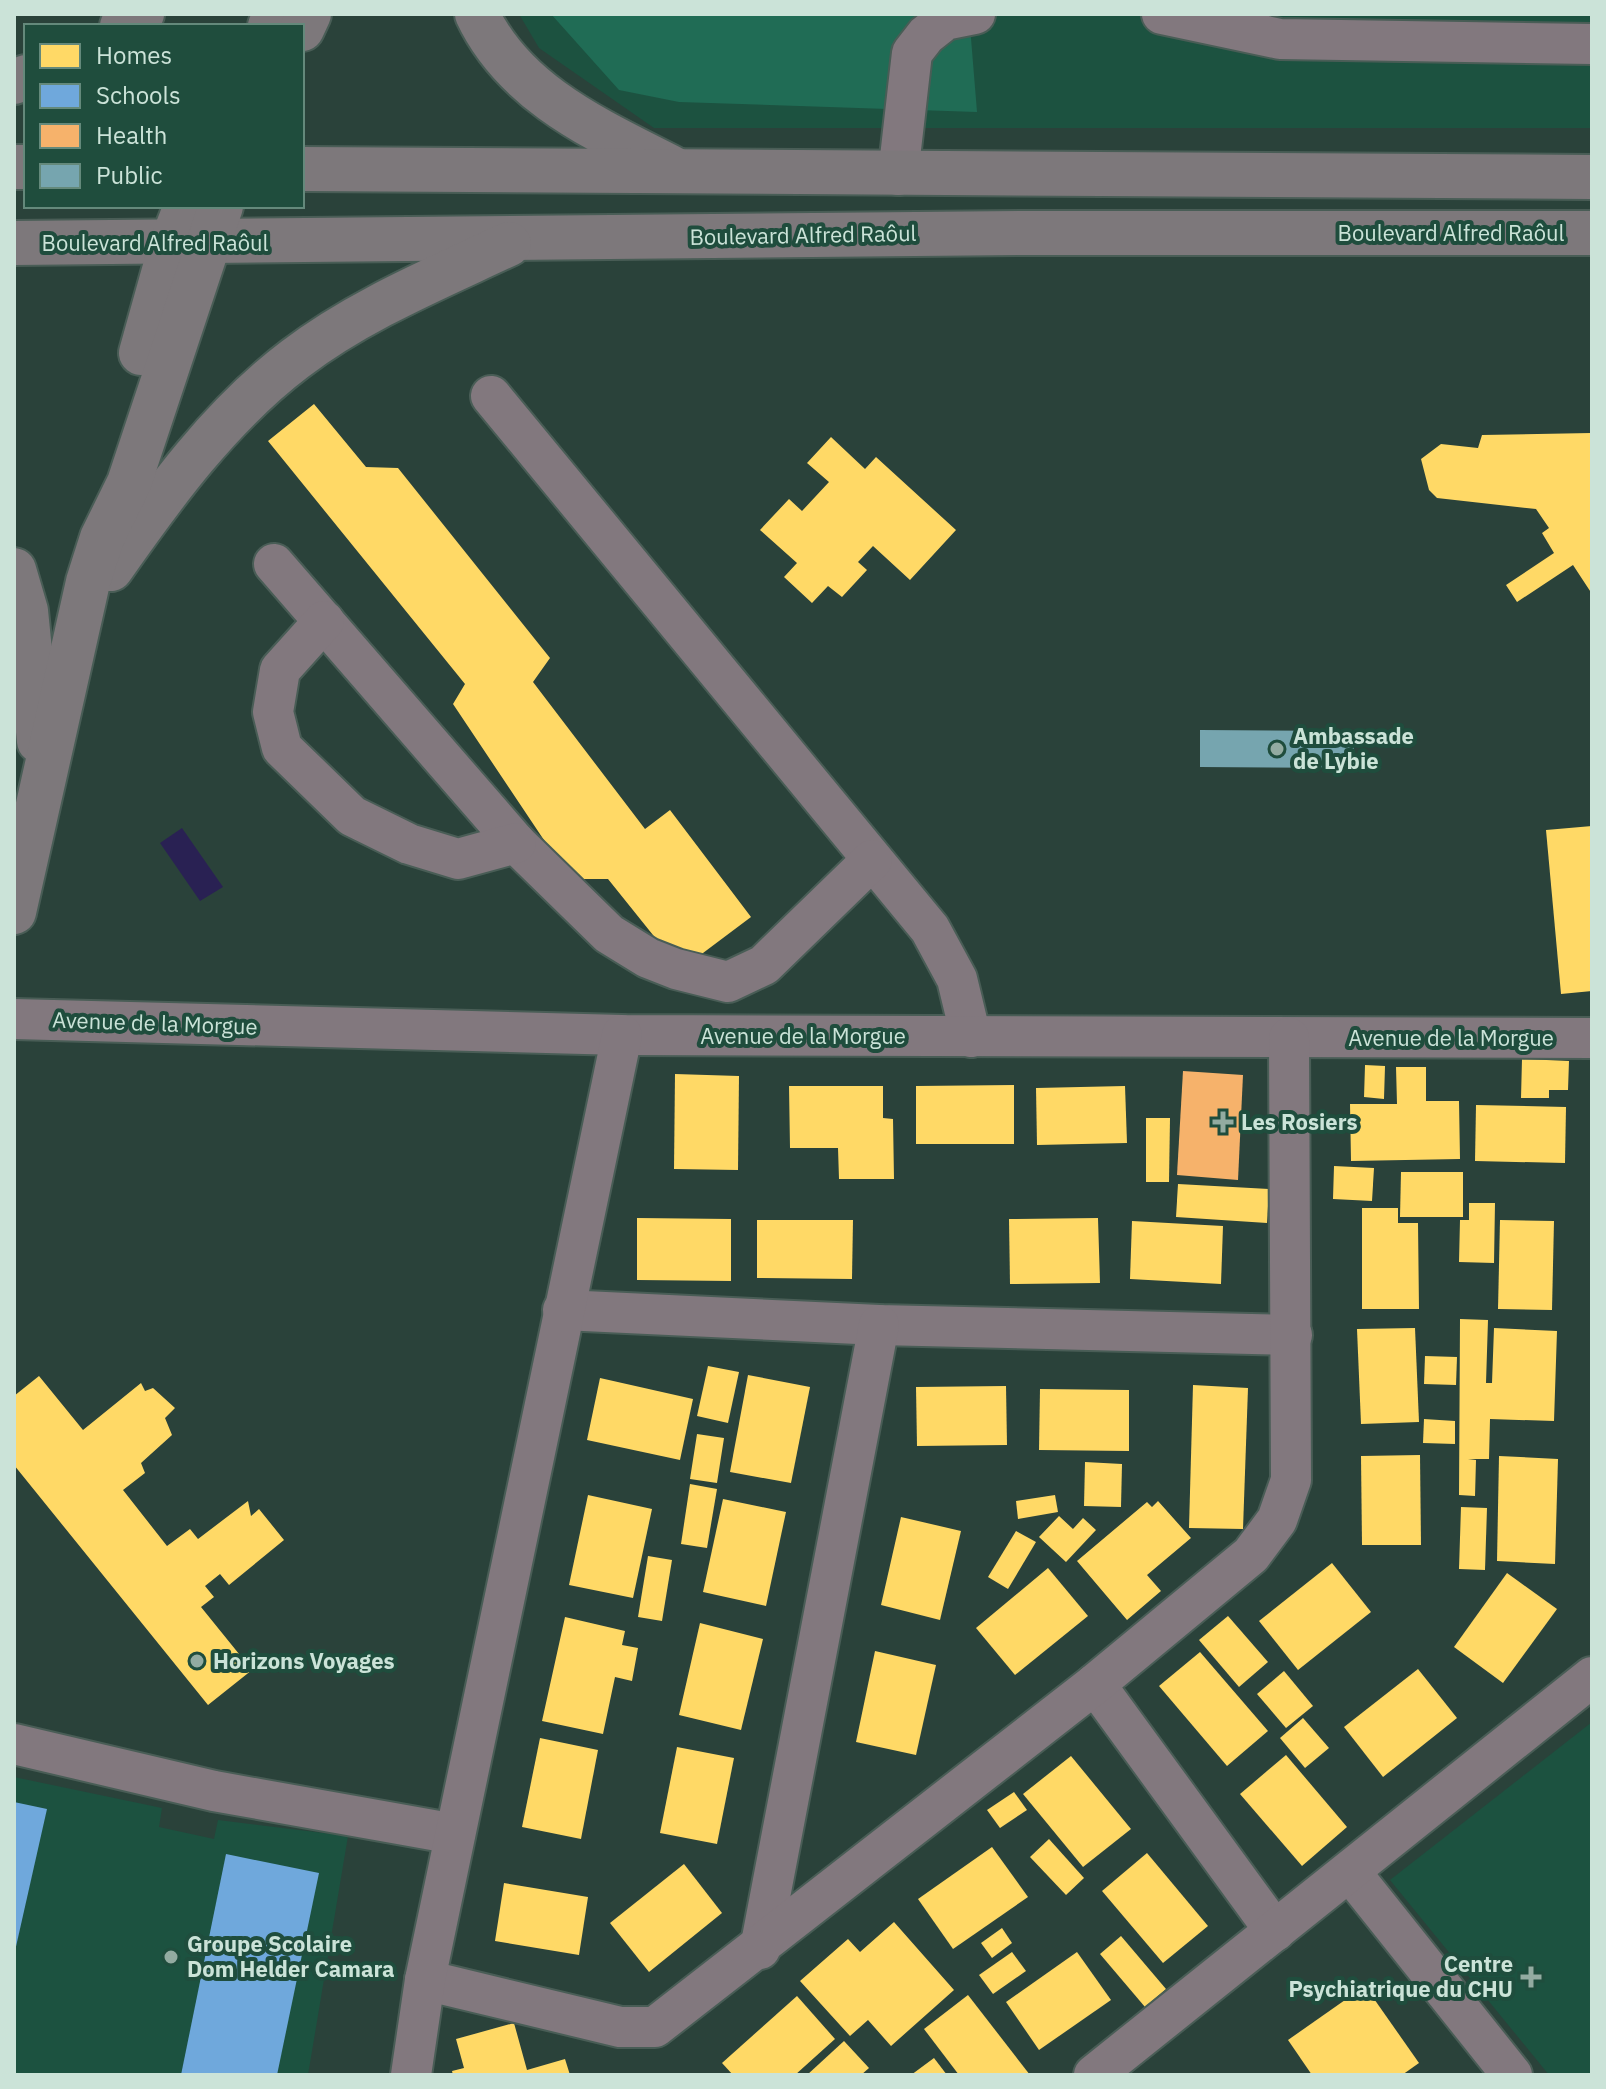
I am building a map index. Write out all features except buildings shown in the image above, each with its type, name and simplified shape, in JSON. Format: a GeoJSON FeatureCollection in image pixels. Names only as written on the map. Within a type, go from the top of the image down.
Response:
{"type":"FeatureCollection","features":[{"type":"Feature","properties":{"kind":"main road"},"geometry":{"type":"LineString","coordinates":[[477,14],[525,80],[577,119],[684,174]]}},
{"type":"Feature","properties":{"kind":"main road"},"geometry":{"type":"LineString","coordinates":[[304,169],[684,174],[1592,177]]}},
{"type":"Feature","properties":{"kind":"main road"},"geometry":{"type":"LineString","coordinates":[[14,912],[80,613],[102,538],[106,481],[196,224]]}},
{"type":"Feature","properties":{"kind":"main road","name":"Boulevard Alfred Raôul"},"geometry":{"type":"LineString","coordinates":[[14,243],[196,224],[521,238],[1592,233]]}},
{"type":"Feature","properties":{"kind":"main road"},"geometry":{"type":"LineString","coordinates":[[80,613],[163,495],[209,440],[294,359],[357,318],[521,238]]}},
{"type":"Feature","properties":{"kind":"main road"},"geometry":{"type":"LineString","coordinates":[[14,570],[26,611],[43,783]]}},
{"type":"Feature","properties":{"kind":"street"},"geometry":{"type":"LineString","coordinates":[[898,175],[912,53],[926,35],[945,20],[975,14]]}},
{"type":"Feature","properties":{"kind":"street"},"geometry":{"type":"LineString","coordinates":[[1162,14],[1280,39],[1592,44]]}},
{"type":"Feature","properties":{"kind":"street"},"geometry":{"type":"LineString","coordinates":[[491,396],[930,929],[957,979],[971,1037]]}},
{"type":"Feature","properties":{"kind":"street"},"geometry":{"type":"LineString","coordinates":[[274,564],[516,843],[609,934],[648,958],[676,969],[728,982],[764,965],[872,860]]}},
{"type":"Feature","properties":{"kind":"street"},"geometry":{"type":"LineString","coordinates":[[324,621],[280,670],[273,712],[282,748],[352,816],[409,844],[458,859],[516,843]]}},
{"type":"Feature","properties":{"kind":"street","name":"Avenue de la Morgue"},"geometry":{"type":"LineString","coordinates":[[14,1019],[622,1035],[1592,1038]]}},
{"type":"Feature","properties":{"kind":"street"},"geometry":{"type":"LineString","coordinates":[[411,2075],[425,1980],[622,1035]]}},
{"type":"Feature","properties":{"kind":"street"},"geometry":{"type":"LineString","coordinates":[[425,1980],[639,2030],[655,2027],[760,1949],[1095,1684],[1251,1555],[1277,1520],[1291,1480],[1289,1038]]}},
{"type":"Feature","properties":{"kind":"street"},"geometry":{"type":"LineString","coordinates":[[563,1310],[879,1325],[1292,1335]]}},
{"type":"Feature","properties":{"kind":"street"},"geometry":{"type":"LineString","coordinates":[[760,1949],[879,1325]]}},
{"type":"Feature","properties":{"kind":"street"},"geometry":{"type":"LineString","coordinates":[[1094,2075],[1351,1873],[1592,1677]]}},
{"type":"Feature","properties":{"kind":"street"},"geometry":{"type":"LineString","coordinates":[[1095,1684],[1275,1931]]}},
{"type":"Feature","properties":{"kind":"street"},"geometry":{"type":"LineString","coordinates":[[14,1744],[214,1791],[455,1834]]}},
{"type":"Feature","properties":{"kind":"street"},"geometry":{"type":"LineString","coordinates":[[1351,1873],[1512,2075]]}},
{"type":"Feature","properties":{"kind":"shaded area"},"geometry":{"type":"Polygon","coordinates":[[[519,14],[1592,14],[1592,128],[654,128],[539,48],[519,14]]]}},
{"type":"Feature","properties":{"kind":"shaded area"},"geometry":{"type":"Polygon","coordinates":[[[551,14],[969,14],[977,112],[679,102],[619,90],[551,14]]]}},
{"type":"Feature","properties":{"kind":"shaded area"},"geometry":{"type":"Polygon","coordinates":[[[182,828],[223,887],[200,901],[160,843],[182,828]]]}},
{"type":"Feature","properties":{"kind":"shaded area","name":"Centre Psychiatrique du CHU"},"geometry":{"type":"Polygon","coordinates":[[[1592,1722],[1592,2075],[1549,2075],[1390,1880],[1592,1722]]]}},
{"type":"Feature","properties":{"kind":"shaded area","name":"Groupe Scolaire Dom Helder Camara"},"geometry":{"type":"Polygon","coordinates":[[[14,1777],[162,1808],[159,1827],[214,1839],[218,1820],[348,1836],[308,2075],[14,2075],[14,1777]]]}},
{"type":"Feature","properties":{"kind":"place","name":"Ambassade de Lybie"},"geometry":{"type":"Point","coordinates":[1277,749]}},
{"type":"Feature","properties":{"kind":"place","name":"Les Rosiers"},"geometry":{"type":"Point","coordinates":[1223,1122]}},
{"type":"Feature","properties":{"kind":"place","name":"Horizons Voyages"},"geometry":{"type":"Point","coordinates":[197,1661]}},
{"type":"Feature","properties":{"kind":"place","name":"Groupe Scolaire Dom Helder Camara"},"geometry":{"type":"Point","coordinates":[171,1957]}},
{"type":"Feature","properties":{"kind":"place","name":"Centre Psychiatrique du CHU"},"geometry":{"type":"Point","coordinates":[1531,1977]}}]}
